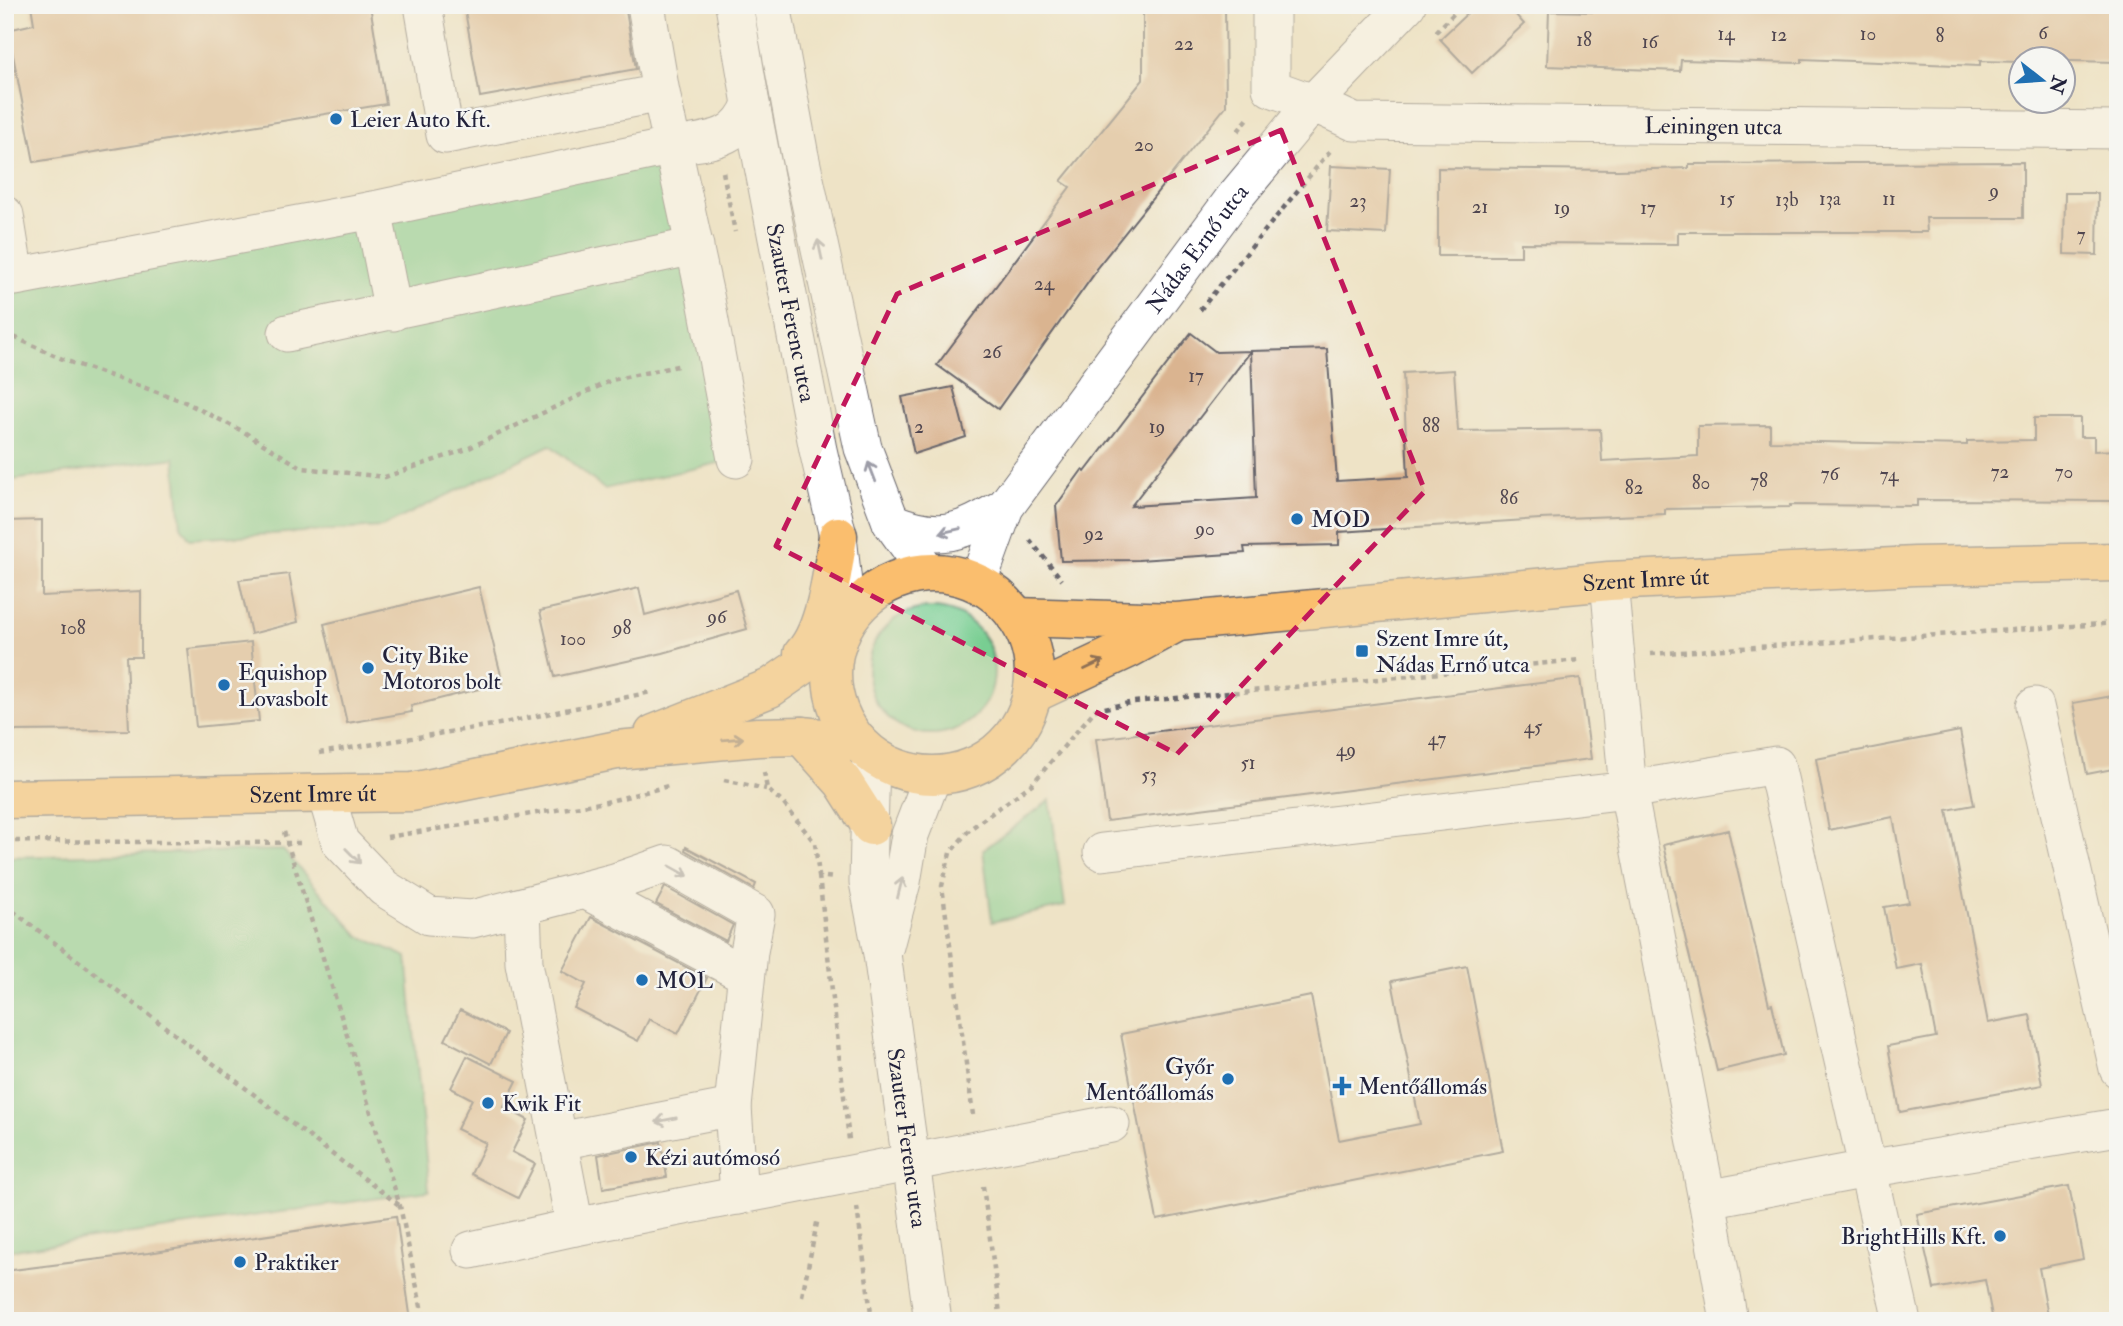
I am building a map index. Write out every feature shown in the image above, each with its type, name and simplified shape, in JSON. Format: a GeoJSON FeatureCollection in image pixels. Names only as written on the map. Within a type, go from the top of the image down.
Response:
{"type":"FeatureCollection","features":[{"type":"Feature","properties":{"kind":"main road"},"geometry":{"type":"LineString","coordinates":[[770,688],[811,646],[828,597],[838,536]]}},
{"type":"Feature","properties":{"kind":"main road","name":"Szent Imre út"},"geometry":{"type":"LineString","coordinates":[[1016,617],[1177,622],[1609,581],[1915,566],[2118,562]]}},
{"type":"Feature","properties":{"kind":"main road"},"geometry":{"type":"LineString","coordinates":[[928,573],[955,575],[978,582],[998,596],[1016,617],[1030,646],[1034,676],[1027,711],[1010,739],[986,761],[959,773],[933,775],[898,769],[864,748],[838,709],[832,667],[843,631],[870,596],[896,580],[928,573]]}},
{"type":"Feature","properties":{"kind":"main road","name":"Szent Imre út"},"geometry":{"type":"LineString","coordinates":[[1032,694],[1128,649],[1177,622]]}},
{"type":"Feature","properties":{"kind":"main road","name":"Szent Imre út"},"geometry":{"type":"LineString","coordinates":[[617,750],[770,688],[843,631]]}},
{"type":"Feature","properties":{"kind":"main road"},"geometry":{"type":"LineString","coordinates":[[802,736],[843,782],[871,825]]}},
{"type":"Feature","properties":{"kind":"main road","name":"Szent Imre út"},"geometry":{"type":"LineString","coordinates":[[5,799],[412,792],[617,750],[758,737],[802,736],[864,748]]}},
{"type":"Feature","properties":{"kind":"street"},"geometry":{"type":"LineString","coordinates":[[423,5],[445,135],[661,93]]}},
{"type":"Feature","properties":{"kind":"street"},"geometry":{"type":"LineString","coordinates":[[646,5],[661,93],[695,246],[736,459]]}},
{"type":"Feature","properties":{"kind":"street","name":"Szauter Ferenc utca"},"geometry":{"type":"LineString","coordinates":[[734,5],[818,450],[838,536],[843,631]]}},
{"type":"Feature","properties":{"kind":"street","name":"Szauter Ferenc utca"},"geometry":{"type":"LineString","coordinates":[[772,5],[800,156],[863,448],[891,522],[928,573]]}},
{"type":"Feature","properties":{"kind":"street","name":"Leiningen utca"},"geometry":{"type":"LineString","coordinates":[[1271,5],[1271,88],[1354,122],[2118,130]]}},
{"type":"Feature","properties":{"kind":"street","name":"Nádas Ernő utca"},"geometry":{"type":"LineString","coordinates":[[978,582],[1005,508],[1234,198],[1313,103],[1408,5]]}},
{"type":"Feature","properties":{"kind":"street"},"geometry":{"type":"LineString","coordinates":[[5,215],[15,276],[373,210],[674,145],[724,137],[738,127],[751,104]]}},
{"type":"Feature","properties":{"kind":"street"},"geometry":{"type":"LineString","coordinates":[[724,137],[754,149],[763,163]]}},
{"type":"Feature","properties":{"kind":"street"},"geometry":{"type":"LineString","coordinates":[[373,210],[393,312]]}},
{"type":"Feature","properties":{"kind":"street"},"geometry":{"type":"LineString","coordinates":[[287,333],[695,246]]}},
{"type":"Feature","properties":{"kind":"street","name":"Nádas Ernő utca"},"geometry":{"type":"LineString","coordinates":[[891,522],[910,530],[936,535],[972,526],[1005,508]]}},
{"type":"Feature","properties":{"kind":"street"},"geometry":{"type":"LineString","coordinates":[[1609,581],[1628,790],[1729,1321]]}},
{"type":"Feature","properties":{"kind":"street"},"geometry":{"type":"LineString","coordinates":[[2035,706],[2118,1069]]}},
{"type":"Feature","properties":{"kind":"street","name":"Szauter Ferenc utca"},"geometry":{"type":"LineString","coordinates":[[864,748],[871,825],[868,882],[882,954],[933,1321]]}},
{"type":"Feature","properties":{"kind":"street"},"geometry":{"type":"LineString","coordinates":[[1102,852],[1628,790],[1776,765],[1902,1321]]}},
{"type":"Feature","properties":{"kind":"street","name":"Szauter Ferenc utca"},"geometry":{"type":"LineString","coordinates":[[882,954],[902,882],[910,835],[933,775]]}},
{"type":"Feature","properties":{"kind":"street"},"geometry":{"type":"LineString","coordinates":[[326,794],[340,842],[384,888],[429,916],[472,919],[522,908],[667,864],[756,914],[748,963],[733,1107],[740,1196]]}},
{"type":"Feature","properties":{"kind":"street"},"geometry":{"type":"LineString","coordinates":[[600,886],[748,963]]}},
{"type":"Feature","properties":{"kind":"street"},"geometry":{"type":"LineString","coordinates":[[522,908],[524,963],[575,1227]]}},
{"type":"Feature","properties":{"kind":"street"},"geometry":{"type":"LineString","coordinates":[[559,1141],[733,1107]]}},
{"type":"Feature","properties":{"kind":"street"},"geometry":{"type":"LineString","coordinates":[[471,1250],[575,1227],[1111,1124]]}},
{"type":"Feature","properties":{"kind":"street"},"geometry":{"type":"LineString","coordinates":[[1707,1199],[2118,1127]]}},
{"type":"Feature","properties":{"kind":"path"},"geometry":{"type":"LineString","coordinates":[[1428,40],[1462,5]]}},
{"type":"Feature","properties":{"kind":"path"},"geometry":{"type":"LineString","coordinates":[[1193,319],[1354,122]]}},
{"type":"Feature","properties":{"kind":"path"},"geometry":{"type":"LineString","coordinates":[[5,333],[67,361],[183,401],[244,432],[302,468],[385,477],[467,449],[612,380],[717,357]]}},
{"type":"Feature","properties":{"kind":"path"},"geometry":{"type":"LineString","coordinates":[[317,754],[499,723],[662,689]]}},
{"type":"Feature","properties":{"kind":"path"},"geometry":{"type":"LineString","coordinates":[[1001,1321],[942,886],[950,853],[970,829],[1032,784],[1095,710],[1134,702]]}},
{"type":"Feature","properties":{"kind":"path"},"geometry":{"type":"LineString","coordinates":[[278,793],[286,843],[400,1206],[424,1321]]}},
{"type":"Feature","properties":{"kind":"path"},"geometry":{"type":"LineString","coordinates":[[819,876],[872,1321]]}},
{"type":"Feature","properties":{"kind":"path"},"geometry":{"type":"LineString","coordinates":[[5,905],[400,1206]]}},
{"type":"Feature","properties":{"kind":"path"},"geometry":{"type":"LineString","coordinates":[[802,1296],[819,1212]]}},
{"type":"Feature","properties":{"kind":"highlighted area"},"geometry":{"type":"Polygon","coordinates":[[[1281,130],[1425,491],[1177,754],[776,546],[897,294],[1281,130]]]}},
{"type":"Feature","properties":{"kind":"green space"},"geometry":{"type":"Polygon","coordinates":[[[674,146],[736,459],[604,489],[550,445],[382,527],[190,539],[181,526],[175,458],[5,481],[5,278],[674,146]]]}},
{"type":"Feature","properties":{"kind":"green space"},"geometry":{"type":"Polygon","coordinates":[[[931,608],[955,612],[976,626],[990,647],[994,671],[990,695],[976,716],[955,730],[931,734],[907,730],[886,716],[872,695],[868,671],[872,647],[886,626],[907,612],[931,608]]]}},
{"type":"Feature","properties":{"kind":"green space"},"geometry":{"type":"Polygon","coordinates":[[[1050,800],[1065,906],[992,922],[983,850],[1050,800]]]}},
{"type":"Feature","properties":{"kind":"green space"},"geometry":{"type":"Polygon","coordinates":[[[283,850],[359,936],[407,957],[429,1191],[5,1251],[5,857],[283,850]]]}},
{"type":"Feature","properties":{"kind":"building"},"geometry":{"type":"Polygon","coordinates":[[[31,5],[370,5],[386,104],[34,162],[8,30],[34,24],[31,5]]]}},
{"type":"Feature","properties":{"kind":"building"},"geometry":{"type":"Polygon","coordinates":[[[464,5],[548,5],[549,12],[589,5],[625,5],[636,69],[480,97],[464,5]]]}},
{"type":"Feature","properties":{"kind":"building"},"geometry":{"type":"Polygon","coordinates":[[[1143,5],[1225,5],[1226,106],[1096,269],[998,409],[937,365],[1070,187],[1061,181],[1143,80],[1143,5]]]}},
{"type":"Feature","properties":{"kind":"building"},"geometry":{"type":"Polygon","coordinates":[[[1476,5],[1507,5],[1524,24],[1472,73],[1440,39],[1476,5]]]}},
{"type":"Feature","properties":{"kind":"building"},"geometry":{"type":"Polygon","coordinates":[[[1593,5],[2118,5],[2118,62],[2078,61],[2078,46],[2008,46],[2008,62],[1980,61],[1980,66],[1802,59],[1802,63],[1681,60],[1680,71],[1547,66],[1549,11],[1592,12],[1593,5]]]}},
{"type":"Feature","properties":{"kind":"building"},"geometry":{"type":"Polygon","coordinates":[[[2023,162],[2023,218],[1926,218],[1927,232],[1678,232],[1678,244],[1521,243],[1521,256],[1438,256],[1438,168],[1618,170],[1689,168],[1689,164],[2023,162]]]}},
{"type":"Feature","properties":{"kind":"building"},"geometry":{"type":"Polygon","coordinates":[[[1331,166],[1390,169],[1386,234],[1327,231],[1331,166]]]}},
{"type":"Feature","properties":{"kind":"building"},"geometry":{"type":"Polygon","coordinates":[[[2065,193],[2098,193],[2097,255],[2064,254],[2065,193]]]}},
{"type":"Feature","properties":{"kind":"building"},"geometry":{"type":"Polygon","coordinates":[[[1191,333],[1216,352],[1251,351],[1327,349],[1337,481],[1408,477],[1403,373],[1454,370],[1458,431],[1600,429],[1602,461],[1698,456],[1698,426],[1770,425],[1770,441],[1967,445],[1967,441],[2034,440],[2034,418],[2080,418],[2080,437],[2094,437],[2094,451],[2118,450],[2118,501],[1917,500],[1917,506],[1790,505],[1665,509],[1665,514],[1339,532],[1339,545],[1244,547],[1245,553],[1138,560],[1061,561],[1056,506],[1191,333]],[[1251,351],[1131,506],[1256,498],[1251,351]]]}},
{"type":"Feature","properties":{"kind":"building"},"geometry":{"type":"Polygon","coordinates":[[[953,387],[966,437],[914,454],[902,397],[953,387]]]}},
{"type":"Feature","properties":{"kind":"building"},"geometry":{"type":"Polygon","coordinates":[[[42,520],[42,596],[141,591],[141,657],[126,657],[129,730],[5,731],[5,521],[42,520]]]}},
{"type":"Feature","properties":{"kind":"building"},"geometry":{"type":"Polygon","coordinates":[[[289,574],[298,622],[251,634],[239,580],[289,574]]]}},
{"type":"Feature","properties":{"kind":"building"},"geometry":{"type":"Polygon","coordinates":[[[479,587],[503,683],[411,706],[412,712],[347,723],[324,624],[479,587]]]}},
{"type":"Feature","properties":{"kind":"building"},"geometry":{"type":"Polygon","coordinates":[[[639,588],[645,615],[736,590],[747,629],[663,653],[555,677],[540,611],[639,588]]]}},
{"type":"Feature","properties":{"kind":"building","name":"Equishop Lovasbolt"},"geometry":{"type":"Polygon","coordinates":[[[251,642],[259,721],[196,727],[188,649],[251,642]]]}},
{"type":"Feature","properties":{"kind":"building"},"geometry":{"type":"Polygon","coordinates":[[[1580,678],[1591,759],[1107,821],[1096,739],[1580,678]]]}},
{"type":"Feature","properties":{"kind":"building"},"geometry":{"type":"Polygon","coordinates":[[[2118,695],[2118,768],[2087,774],[2073,703],[2118,695]]]}},
{"type":"Feature","properties":{"kind":"building"},"geometry":{"type":"Polygon","coordinates":[[[1960,731],[1974,805],[1947,810],[1988,1023],[2030,1015],[2042,1085],[1900,1112],[1888,1046],[1936,1037],[1922,964],[1896,969],[1884,907],[1909,903],[1893,817],[1829,830],[1816,759],[1960,731]]]}},
{"type":"Feature","properties":{"kind":"building"},"geometry":{"type":"Polygon","coordinates":[[[1728,830],[1769,1005],[1772,1004],[1784,1055],[1717,1071],[1663,845],[1728,830]]]}},
{"type":"Feature","properties":{"kind":"building"},"geometry":{"type":"Polygon","coordinates":[[[686,847],[756,884],[754,889],[685,850],[686,847]]]}},
{"type":"Feature","properties":{"kind":"building"},"geometry":{"type":"Polygon","coordinates":[[[665,887],[733,925],[726,941],[656,904],[665,887]]]}},
{"type":"Feature","properties":{"kind":"building","name":"MOL"},"geometry":{"type":"Polygon","coordinates":[[[591,917],[707,978],[678,1034],[649,1019],[638,1041],[574,1008],[586,984],[562,971],[591,917]]]}},
{"type":"Feature","properties":{"kind":"building","name":"Győr Mentőállomás"},"geometry":{"type":"Polygon","coordinates":[[[1467,966],[1503,1151],[1157,1220],[1121,1034],[1311,996],[1339,1140],[1420,1124],[1392,981],[1467,966]]]}},
{"type":"Feature","properties":{"kind":"building"},"geometry":{"type":"Polygon","coordinates":[[[460,1010],[506,1033],[491,1064],[445,1040],[460,1010]]]}},
{"type":"Feature","properties":{"kind":"building","name":"Kwik Fit"},"geometry":{"type":"Polygon","coordinates":[[[467,1056],[517,1081],[504,1107],[528,1120],[512,1152],[535,1164],[518,1198],[471,1174],[486,1143],[457,1129],[472,1099],[451,1088],[467,1056]]]}},
{"type":"Feature","properties":{"kind":"building","name":"Kézi autómosó"},"geometry":{"type":"Polygon","coordinates":[[[661,1142],[667,1177],[603,1188],[598,1155],[661,1142]]]}},
{"type":"Feature","properties":{"kind":"building","name":"BrightHills Kft."},"geometry":{"type":"Polygon","coordinates":[[[2069,1186],[2083,1259],[2039,1268],[2049,1321],[1993,1321],[1985,1280],[1934,1289],[1917,1214],[2069,1186]]]}},
{"type":"Feature","properties":{"kind":"building","name":"Praktiker"},"geometry":{"type":"Polygon","coordinates":[[[396,1216],[411,1321],[5,1321],[5,1271],[396,1216]]]}},
{"type":"Feature","properties":{"kind":"place","name":"Leier Auto Kft."},"geometry":{"type":"Point","coordinates":[336,119]}},
{"type":"Feature","properties":{"kind":"place","name":"MOD"},"geometry":{"type":"Point","coordinates":[1297,519]}},
{"type":"Feature","properties":{"kind":"place","name":"Szent Imre út, Nádas Ernő utca"},"geometry":{"type":"Point","coordinates":[1362,651]}},
{"type":"Feature","properties":{"kind":"place","name":"City Bike Motoros bolt"},"geometry":{"type":"Point","coordinates":[368,668]}},
{"type":"Feature","properties":{"kind":"place","name":"Equishop Lovasbolt"},"geometry":{"type":"Point","coordinates":[224,685]}},
{"type":"Feature","properties":{"kind":"place","name":"MOL"},"geometry":{"type":"Point","coordinates":[642,980]}},
{"type":"Feature","properties":{"kind":"place","name":"Győr Mentőállomás"},"geometry":{"type":"Point","coordinates":[1228,1079]}},
{"type":"Feature","properties":{"kind":"place","name":"Mentőállomás"},"geometry":{"type":"Point","coordinates":[1342,1086]}},
{"type":"Feature","properties":{"kind":"place","name":"Kwik Fit"},"geometry":{"type":"Point","coordinates":[488,1103]}},
{"type":"Feature","properties":{"kind":"place","name":"Kézi autómosó"},"geometry":{"type":"Point","coordinates":[631,1157]}},
{"type":"Feature","properties":{"kind":"place","name":"BrightHills Kft."},"geometry":{"type":"Point","coordinates":[2000,1236]}},
{"type":"Feature","properties":{"kind":"place","name":"Praktiker"},"geometry":{"type":"Point","coordinates":[240,1262]}}]}
